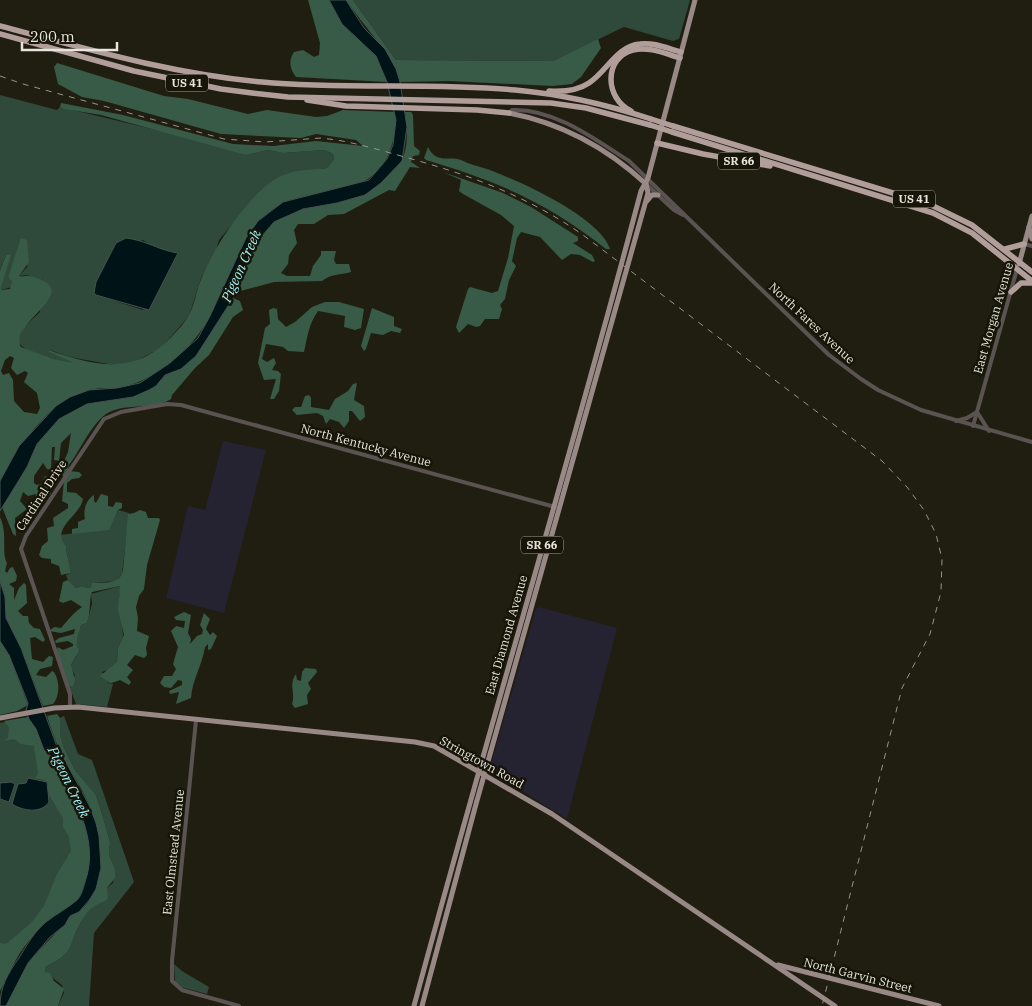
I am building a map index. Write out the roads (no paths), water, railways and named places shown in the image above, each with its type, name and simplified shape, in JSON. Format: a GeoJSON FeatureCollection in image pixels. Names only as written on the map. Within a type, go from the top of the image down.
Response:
{"type":"FeatureCollection","features":[{"type":"Feature","properties":{"kind":"highway","name":"US 41"},"geometry":{"type":"LineString","coordinates":[[0,26],[138,63],[183,72],[281,84],[530,91],[637,114],[651,122]]}},
{"type":"Feature","properties":{"kind":"highway","name":"US 41"},"geometry":{"type":"LineString","coordinates":[[0,34],[171,79],[220,89],[288,97],[551,103],[586,108],[651,122],[946,219],[979,239],[1032,282]]}},
{"type":"Feature","properties":{"kind":"highway"},"geometry":{"type":"LineString","coordinates":[[530,91],[565,91],[585,85],[598,76],[620,53],[635,44],[653,45],[681,55]]}},
{"type":"Feature","properties":{"kind":"highway"},"geometry":{"type":"LineString","coordinates":[[637,114],[621,104],[612,92],[612,74],[617,61],[627,52],[640,49],[681,55]]}},
{"type":"Feature","properties":{"kind":"highway"},"geometry":{"type":"LineString","coordinates":[[288,97],[346,106],[477,110],[509,113]]}},
{"type":"Feature","properties":{"kind":"highway","name":"US 41"},"geometry":{"type":"LineString","coordinates":[[673,129],[929,204],[972,225],[1032,272]]}},
{"type":"Feature","properties":{"kind":"highway","name":"SR 66"},"geometry":{"type":"LineString","coordinates":[[657,143],[820,178]]}},
{"type":"Feature","properties":{"kind":"highway"},"geometry":{"type":"LineString","coordinates":[[1005,249],[1024,244]]}},
{"type":"Feature","properties":{"kind":"highway"},"geometry":{"type":"LineString","coordinates":[[1011,292],[1021,284],[1032,282]]}},
{"type":"Feature","properties":{"kind":"main road","name":"East Diamond Avenue"},"geometry":{"type":"LineString","coordinates":[[414,1006],[478,770],[587,391],[641,191],[647,181],[695,0]]}},
{"type":"Feature","properties":{"kind":"main road","name":"North Fares Avenue"},"geometry":{"type":"LineString","coordinates":[[509,113],[558,127],[593,144],[647,181]]}},
{"type":"Feature","properties":{"kind":"main road","name":"East Diamond Avenue"},"geometry":{"type":"LineString","coordinates":[[422,1006],[648,193],[647,181]]}},
{"type":"Feature","properties":{"kind":"main road"},"geometry":{"type":"LineString","coordinates":[[645,204],[652,195],[658,195]]}},
{"type":"Feature","properties":{"kind":"main road","name":"East Morgan Avenue"},"geometry":{"type":"LineString","coordinates":[[1017,269],[1032,216]]}},
{"type":"Feature","properties":{"kind":"main road"},"geometry":{"type":"LineString","coordinates":[[1029,226],[1032,238]]}},
{"type":"Feature","properties":{"kind":"main road","name":"Stringtown Road"},"geometry":{"type":"LineString","coordinates":[[0,718],[45,709],[70,707],[425,743],[441,749],[552,814],[835,1006]]}},
{"type":"Feature","properties":{"kind":"main road","name":"North Garvin Street"},"geometry":{"type":"LineString","coordinates":[[772,964],[939,1006]]}},
{"type":"Feature","properties":{"kind":"street","name":"North Fares Avenue"},"geometry":{"type":"LineString","coordinates":[[647,181],[658,195],[674,210],[683,215]]}},
{"type":"Feature","properties":{"kind":"street","name":"North Fares Avenue"},"geometry":{"type":"LineString","coordinates":[[647,181],[677,206],[683,215],[848,370],[902,403],[954,421],[1032,442]]}},
{"type":"Feature","properties":{"kind":"street"},"geometry":{"type":"LineString","coordinates":[[1024,244],[1032,246]]}},
{"type":"Feature","properties":{"kind":"street","name":"East Morgan Avenue"},"geometry":{"type":"LineString","coordinates":[[972,426],[1017,269]]}},
{"type":"Feature","properties":{"kind":"street","name":"North Kentucky Avenue"},"geometry":{"type":"LineString","coordinates":[[167,404],[186,406],[560,508]]}},
{"type":"Feature","properties":{"kind":"street","name":"Cardinal Drive"},"geometry":{"type":"LineString","coordinates":[[70,707],[70,694],[25,566],[22,545],[31,527],[104,419],[121,412],[167,404]]}},
{"type":"Feature","properties":{"kind":"street"},"geometry":{"type":"LineString","coordinates":[[954,421],[966,418],[977,412],[990,431]]}},
{"type":"Feature","properties":{"kind":"street","name":"East Olmstead Avenue"},"geometry":{"type":"LineString","coordinates":[[196,720],[171,978],[174,986],[182,990],[239,1006]]}},
{"type":"Feature","properties":{"kind":"water","name":"Pigeon Creek"},"geometry":{"type":"Polygon","coordinates":[[[329,0],[346,0],[364,28],[385,49],[396,69],[400,82],[407,127],[402,161],[381,183],[365,195],[337,203],[303,209],[274,222],[255,244],[237,292],[196,356],[181,369],[165,375],[156,386],[149,390],[133,397],[87,404],[59,419],[37,444],[27,467],[0,511],[0,481],[19,446],[56,406],[70,397],[89,390],[117,388],[140,383],[170,363],[198,338],[246,238],[258,221],[283,202],[369,180],[387,159],[393,145],[396,120],[387,82],[376,56],[342,24],[329,0]]]}},
{"type":"Feature","properties":{"kind":"water"},"geometry":{"type":"Polygon","coordinates":[[[126,238],[178,253],[149,310],[94,293],[96,282],[116,243],[126,238]]]}},
{"type":"Feature","properties":{"kind":"water","name":"Pigeon Creek"},"geometry":{"type":"Polygon","coordinates":[[[0,581],[5,597],[6,618],[21,648],[56,744],[89,805],[96,823],[99,836],[101,868],[96,889],[90,899],[79,912],[70,916],[65,925],[50,937],[28,963],[6,1006],[0,1006],[5,980],[31,939],[46,922],[80,896],[89,866],[89,851],[83,821],[77,806],[55,765],[49,759],[51,756],[44,750],[36,729],[29,719],[26,711],[28,703],[9,655],[0,641],[0,581]]]}},
{"type":"Feature","properties":{"kind":"water"},"geometry":{"type":"Polygon","coordinates":[[[28,778],[47,782],[49,802],[46,806],[37,810],[26,810],[12,804],[18,784],[26,783],[28,778]]]}},
{"type":"Feature","properties":{"kind":"water"},"geometry":{"type":"Polygon","coordinates":[[[11,782],[15,784],[9,802],[0,799],[0,783],[11,782]]]}},
{"type":"Feature","properties":{"kind":"railway"},"geometry":{"type":"LineString","coordinates":[[0,76],[224,139],[265,142],[321,138],[353,143],[449,170],[518,197],[540,208],[583,235],[882,461],[907,487],[924,510],[936,534],[942,559],[941,592],[930,634],[902,688],[822,1006]]}}]}
